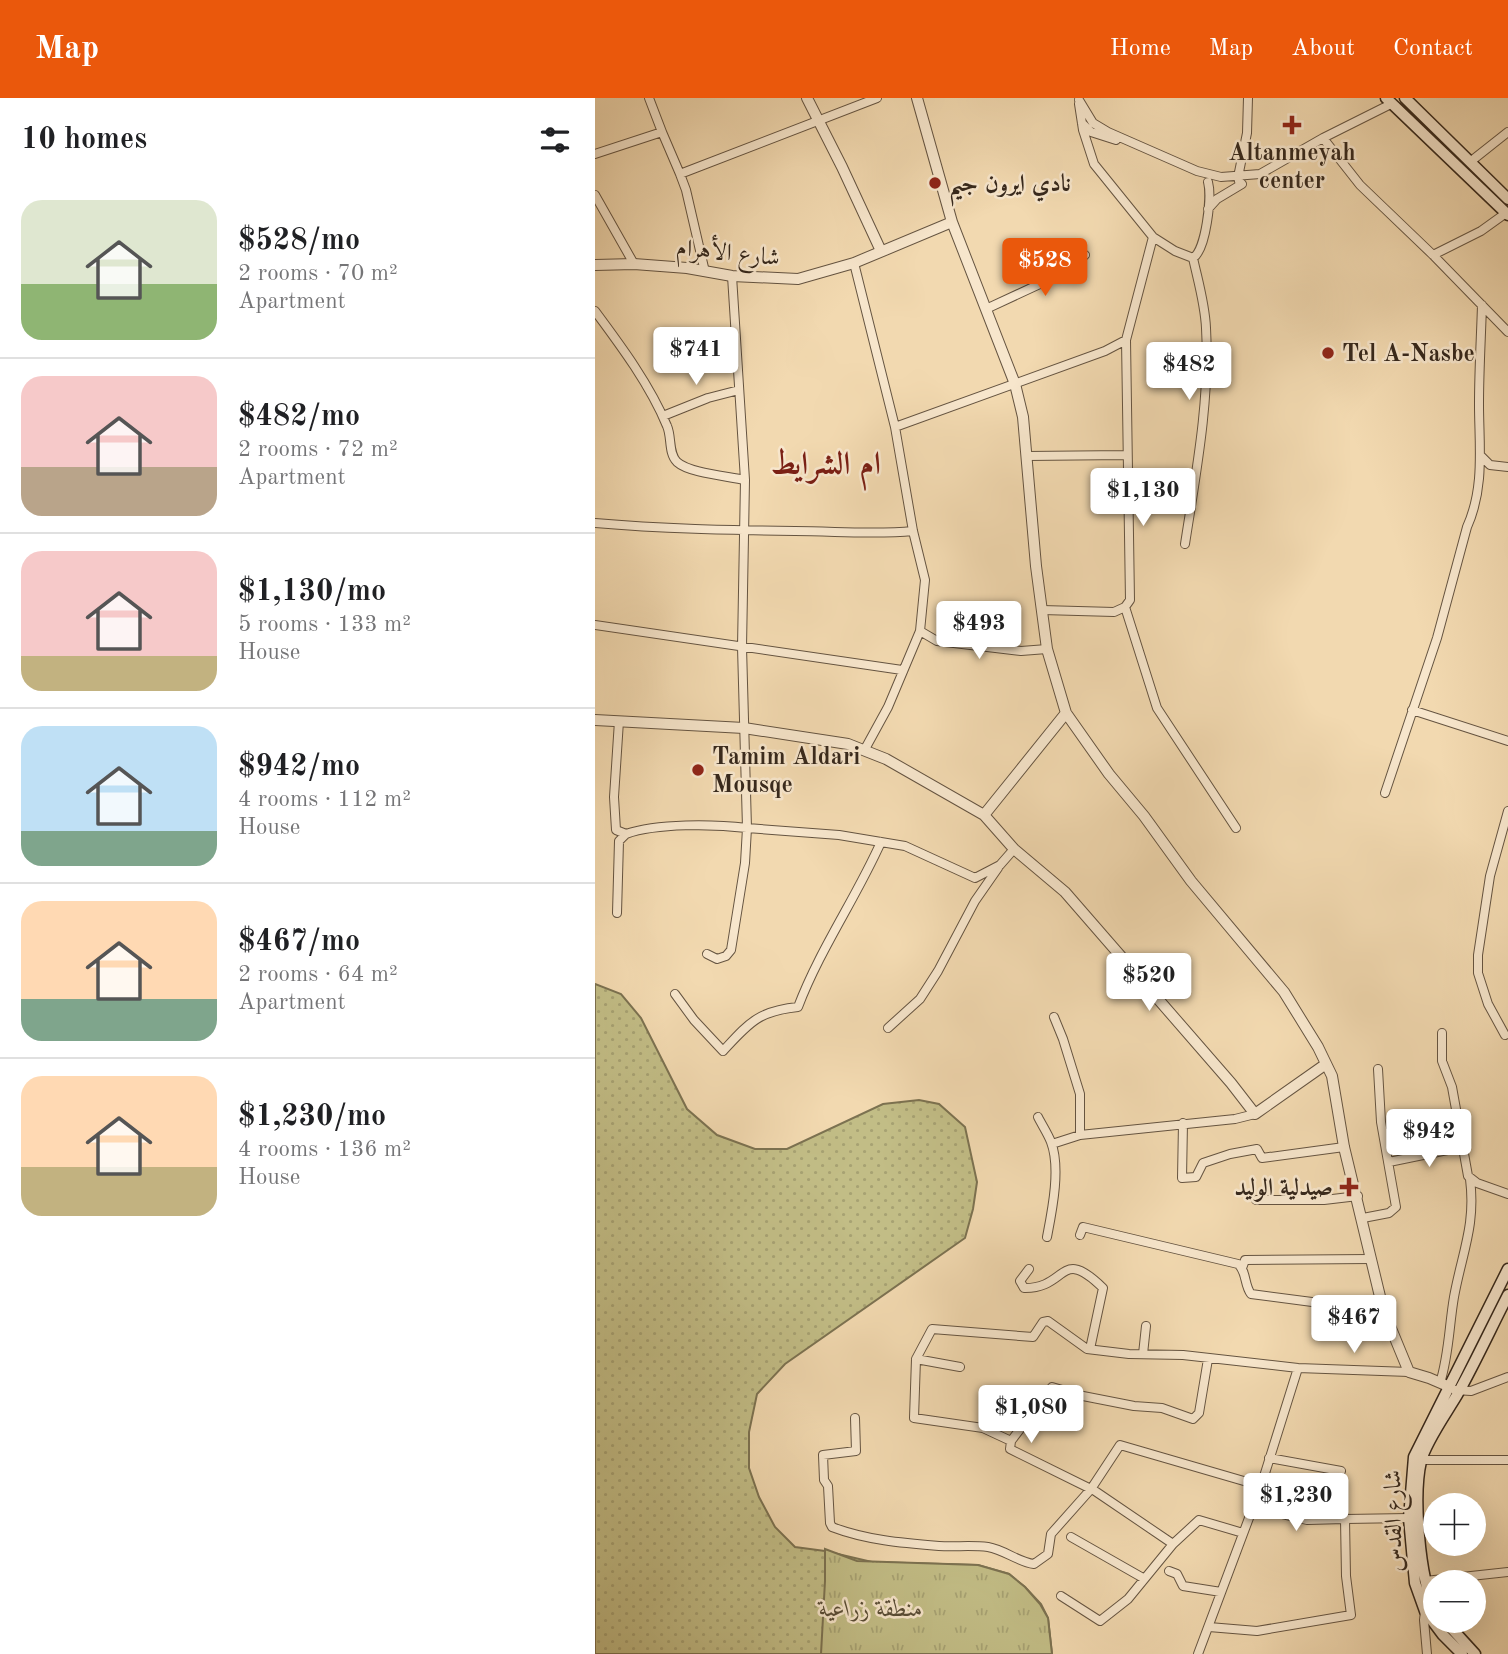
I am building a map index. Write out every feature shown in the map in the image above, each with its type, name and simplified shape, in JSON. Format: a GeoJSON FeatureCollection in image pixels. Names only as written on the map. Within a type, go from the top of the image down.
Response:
{"type":"FeatureCollection","features":[{"type":"Feature","properties":{"kind":"main road"},"geometry":{"type":"LineString","coordinates":[[1396,99],[1470,162],[1508,199]]}},
{"type":"Feature","properties":{"kind":"main road"},"geometry":{"type":"LineString","coordinates":[[1396,99],[1460,169],[1507,214]]}},
{"type":"Feature","properties":{"kind":"main road"},"geometry":{"type":"LineString","coordinates":[[1460,169],[1470,162]]}},
{"type":"Feature","properties":{"kind":"main road","name":"شارع القدس"},"geometry":{"type":"LineString","coordinates":[[1423,1597],[1415,1583],[1409,1518],[1414,1457],[1508,1269]]}},
{"type":"Feature","properties":{"kind":"main road","name":"شارع القدس"},"geometry":{"type":"LineString","coordinates":[[1424,1570],[1419,1499],[1421,1460],[1450,1387],[1508,1295]]}},
{"type":"Feature","properties":{"kind":"main road","name":"شارع القدس"},"geometry":{"type":"LineString","coordinates":[[1442,1633],[1462,1654]]}},
{"type":"Feature","properties":{"kind":"main road"},"geometry":{"type":"LineString","coordinates":[[1456,1633],[1475,1654]]}},
{"type":"Feature","properties":{"kind":"street"},"geometry":{"type":"LineString","coordinates":[[649,98],[686,190],[705,272]]}},
{"type":"Feature","properties":{"kind":"street"},"geometry":{"type":"LineString","coordinates":[[807,98],[881,251]]}},
{"type":"Feature","properties":{"kind":"street"},"geometry":{"type":"LineString","coordinates":[[680,174],[877,98]]}},
{"type":"Feature","properties":{"kind":"street"},"geometry":{"type":"LineString","coordinates":[[917,98],[952,222],[1015,384],[1023,416],[1047,649],[1066,713],[1191,881],[1284,992],[1327,1064],[1332,1076],[1344,1147],[1383,1309],[1409,1373]]}},
{"type":"Feature","properties":{"kind":"street"},"geometry":{"type":"LineString","coordinates":[[1239,181],[1247,133],[1248,98]]}},
{"type":"Feature","properties":{"kind":"street"},"geometry":{"type":"LineString","coordinates":[[1079,99],[1081,122],[1094,164],[1153,237],[1175,251],[1193,258]]}},
{"type":"Feature","properties":{"kind":"street"},"geometry":{"type":"LineString","coordinates":[[1079,99],[1093,122],[1129,143]]}},
{"type":"Feature","properties":{"kind":"street"},"geometry":{"type":"LineString","coordinates":[[1209,209],[1239,181],[1259,174],[1396,99]]}},
{"type":"Feature","properties":{"kind":"street"},"geometry":{"type":"LineString","coordinates":[[1081,122],[1095,134],[1129,143],[1197,171],[1239,181]]}},
{"type":"Feature","properties":{"kind":"street"},"geometry":{"type":"LineString","coordinates":[[595,154],[662,132]]}},
{"type":"Feature","properties":{"kind":"street"},"geometry":{"type":"LineString","coordinates":[[1470,162],[1508,132]]}},
{"type":"Feature","properties":{"kind":"street"},"geometry":{"type":"LineString","coordinates":[[1088,149],[1095,134]]}},
{"type":"Feature","properties":{"kind":"street"},"geometry":{"type":"LineString","coordinates":[[1323,138],[1360,185],[1508,332]]}},
{"type":"Feature","properties":{"kind":"street"},"geometry":{"type":"LineString","coordinates":[[1197,171],[1211,187],[1229,191]]}},
{"type":"Feature","properties":{"kind":"street"},"geometry":{"type":"LineString","coordinates":[[1211,187],[1226,178]]}},
{"type":"Feature","properties":{"kind":"street"},"geometry":{"type":"LineString","coordinates":[[1193,258],[1200,251],[1211,187]]}},
{"type":"Feature","properties":{"kind":"street"},"geometry":{"type":"LineString","coordinates":[[595,195],[634,264]]}},
{"type":"Feature","properties":{"kind":"street"},"geometry":{"type":"LineString","coordinates":[[1433,255],[1481,231],[1507,214]]}},
{"type":"Feature","properties":{"kind":"street","name":"شارع الأهرام"},"geometry":{"type":"LineString","coordinates":[[595,265],[634,264],[732,276],[798,279],[854,263],[952,222]]}},
{"type":"Feature","properties":{"kind":"street"},"geometry":{"type":"LineString","coordinates":[[1042,610],[1114,612],[1125,607],[1129,600],[1131,555],[1126,455],[1126,340],[1153,237]]}},
{"type":"Feature","properties":{"kind":"street"},"geometry":{"type":"LineString","coordinates":[[986,309],[1057,276],[1085,255]]}},
{"type":"Feature","properties":{"kind":"street"},"geometry":{"type":"LineString","coordinates":[[1185,544],[1202,431],[1206,367],[1206,326],[1193,258]]}},
{"type":"Feature","properties":{"kind":"street"},"geometry":{"type":"LineString","coordinates":[[854,263],[895,427],[913,531],[925,580],[920,631],[888,707],[865,749]]}},
{"type":"Feature","properties":{"kind":"street"},"geometry":{"type":"LineString","coordinates":[[707,954],[717,959],[726,956],[731,950],[747,828],[742,647],[744,480],[732,276]]}},
{"type":"Feature","properties":{"kind":"street"},"geometry":{"type":"LineString","coordinates":[[1385,793],[1437,638],[1467,527],[1475,510],[1481,456],[1479,401],[1482,305]]}},
{"type":"Feature","properties":{"kind":"street"},"geometry":{"type":"LineString","coordinates":[[595,312],[615,337],[663,416],[670,432],[671,450],[676,461],[689,468],[744,480]]}},
{"type":"Feature","properties":{"kind":"street"},"geometry":{"type":"LineString","coordinates":[[895,427],[1105,351],[1126,340]]}},
{"type":"Feature","properties":{"kind":"street"},"geometry":{"type":"LineString","coordinates":[[663,416],[708,398],[739,390]]}},
{"type":"Feature","properties":{"kind":"street"},"geometry":{"type":"LineString","coordinates":[[1027,456],[1126,455]]}},
{"type":"Feature","properties":{"kind":"street"},"geometry":{"type":"LineString","coordinates":[[1481,456],[1490,465],[1508,467]]}},
{"type":"Feature","properties":{"kind":"street"},"geometry":{"type":"LineString","coordinates":[[595,523],[744,531],[885,534],[913,531]]}},
{"type":"Feature","properties":{"kind":"street"},"geometry":{"type":"LineString","coordinates":[[1125,607],[1157,708],[1236,828]]}},
{"type":"Feature","properties":{"kind":"street"},"geometry":{"type":"LineString","coordinates":[[595,625],[902,670]]}},
{"type":"Feature","properties":{"kind":"street"},"geometry":{"type":"LineString","coordinates":[[920,631],[937,641],[1021,651],[1047,649]]}},
{"type":"Feature","properties":{"kind":"street"},"geometry":{"type":"LineString","coordinates":[[1412,710],[1508,741]]}},
{"type":"Feature","properties":{"kind":"street"},"geometry":{"type":"LineString","coordinates":[[984,815],[1066,713]]}},
{"type":"Feature","properties":{"kind":"street"},"geometry":{"type":"LineString","coordinates":[[595,720],[744,728],[848,744],[865,749],[984,815],[1014,849],[1065,892],[1255,1114]]}},
{"type":"Feature","properties":{"kind":"street"},"geometry":{"type":"LineString","coordinates":[[619,721],[614,797],[616,830],[625,834],[692,825],[723,825],[839,835],[905,846],[975,878],[999,865]]}},
{"type":"Feature","properties":{"kind":"street"},"geometry":{"type":"LineString","coordinates":[[1505,1035],[1488,1004],[1478,973],[1478,955],[1490,876],[1505,833],[1508,811]]}},
{"type":"Feature","properties":{"kind":"street"},"geometry":{"type":"LineString","coordinates":[[617,913],[619,841],[625,834]]}},
{"type":"Feature","properties":{"kind":"street"},"geometry":{"type":"LineString","coordinates":[[675,994],[694,1020],[723,1051],[745,1027],[772,1010],[798,1007],[810,976],[864,879],[881,842]]}},
{"type":"Feature","properties":{"kind":"street"},"geometry":{"type":"LineString","coordinates":[[888,1028],[920,999],[975,901],[999,865],[1014,849]]}},
{"type":"Feature","properties":{"kind":"street"},"geometry":{"type":"LineString","coordinates":[[1054,1017],[1080,1094],[1080,1135]]}},
{"type":"Feature","properties":{"kind":"street"},"geometry":{"type":"LineString","coordinates":[[1441,1033],[1442,1061],[1452,1087],[1473,1203],[1472,1220],[1449,1326],[1450,1387]]}},
{"type":"Feature","properties":{"kind":"street"},"geometry":{"type":"LineString","coordinates":[[1052,1144],[1080,1135],[1235,1119],[1255,1114],[1327,1064]]}},
{"type":"Feature","properties":{"kind":"street"},"geometry":{"type":"LineString","coordinates":[[1363,1218],[1389,1213],[1397,1207],[1384,1134],[1378,1069]]}},
{"type":"Feature","properties":{"kind":"street"},"geometry":{"type":"LineString","coordinates":[[1384,1134],[1457,1116]]}},
{"type":"Feature","properties":{"kind":"street"},"geometry":{"type":"LineString","coordinates":[[1038,1117],[1052,1144],[1055,1170],[1053,1209],[1047,1237]]}},
{"type":"Feature","properties":{"kind":"street"},"geometry":{"type":"LineString","coordinates":[[1184,1123],[1182,1178],[1196,1177],[1203,1163],[1230,1154],[1257,1149],[1262,1158],[1344,1147]]}},
{"type":"Feature","properties":{"kind":"street"},"geometry":{"type":"LineString","coordinates":[[1389,1163],[1462,1147]]}},
{"type":"Feature","properties":{"kind":"street"},"geometry":{"type":"LineString","coordinates":[[1470,1179],[1508,1194]]}},
{"type":"Feature","properties":{"kind":"street"},"geometry":{"type":"LineString","coordinates":[[1256,1200],[1324,1200],[1357,1196]]}},
{"type":"Feature","properties":{"kind":"street"},"geometry":{"type":"LineString","coordinates":[[1080,1235],[1083,1227],[1238,1264],[1242,1268]]}},
{"type":"Feature","properties":{"kind":"street"},"geometry":{"type":"LineString","coordinates":[[1371,1259],[1245,1261],[1242,1268],[1246,1289],[1251,1294],[1335,1306],[1383,1309]]}},
{"type":"Feature","properties":{"kind":"street"},"geometry":{"type":"LineString","coordinates":[[1030,1269],[1020,1281],[1024,1288],[1044,1286],[1069,1269],[1075,1268],[1083,1270],[1103,1288],[1090,1349]]}},
{"type":"Feature","properties":{"kind":"street"},"geometry":{"type":"LineString","coordinates":[[1011,1441],[983,1428],[914,1418],[915,1359],[932,1329],[1033,1337],[1043,1322],[1048,1321],[1090,1349],[1298,1367],[1409,1373],[1471,1391],[1508,1377]]}},
{"type":"Feature","properties":{"kind":"street"},"geometry":{"type":"LineString","coordinates":[[1143,1354],[1146,1326]]}},
{"type":"Feature","properties":{"kind":"street"},"geometry":{"type":"LineString","coordinates":[[915,1359],[961,1367]]}},
{"type":"Feature","properties":{"kind":"street"},"geometry":{"type":"LineString","coordinates":[[1173,1544],[1091,1489],[1010,1449],[1011,1441],[1052,1387],[1134,1406],[1162,1408],[1193,1419],[1199,1413],[1208,1359]]}},
{"type":"Feature","properties":{"kind":"street"},"geometry":{"type":"LineString","coordinates":[[1198,1654],[1261,1486],[1298,1367]]}},
{"type":"Feature","properties":{"kind":"street"},"geometry":{"type":"LineString","coordinates":[[855,1418],[856,1451],[823,1455],[830,1523],[832,1527],[859,1538],[939,1546],[988,1547],[1034,1564],[1048,1554],[1051,1534],[1091,1489],[1120,1445],[1261,1486]]}},
{"type":"Feature","properties":{"kind":"street"},"geometry":{"type":"LineString","coordinates":[[1269,1458],[1341,1471]]}},
{"type":"Feature","properties":{"kind":"street"},"geometry":{"type":"LineString","coordinates":[[1421,1460],[1508,1460]]}},
{"type":"Feature","properties":{"kind":"street"},"geometry":{"type":"LineString","coordinates":[[1253,1507],[1307,1520],[1409,1518]]}},
{"type":"Feature","properties":{"kind":"street"},"geometry":{"type":"LineString","coordinates":[[1209,1627],[1257,1631],[1351,1615],[1346,1576],[1345,1519]]}},
{"type":"Feature","properties":{"kind":"street"},"geometry":{"type":"LineString","coordinates":[[1061,1596],[1100,1621],[1128,1599],[1173,1544],[1199,1520],[1243,1532]]}},
{"type":"Feature","properties":{"kind":"street"},"geometry":{"type":"LineString","coordinates":[[1071,1537],[1143,1578]]}},
{"type":"Feature","properties":{"kind":"street"},"geometry":{"type":"LineString","coordinates":[[1168,1571],[1177,1574],[1183,1586],[1221,1592]]}},
{"type":"Feature","properties":{"kind":"street"},"geometry":{"type":"LineString","coordinates":[[1486,1574],[1508,1572]]}},
{"type":"Feature","properties":{"kind":"street"},"geometry":{"type":"LineString","coordinates":[[1425,1633],[1427,1654]]}},
{"type":"Feature","properties":{"kind":"green space"},"geometry":{"type":"Polygon","coordinates":[[[595,984],[621,994],[641,1018],[687,1109],[717,1135],[755,1149],[787,1149],[883,1104],[919,1100],[939,1104],[965,1127],[977,1182],[965,1238],[785,1364],[757,1394],[749,1432],[749,1468],[759,1497],[775,1527],[795,1547],[872,1562],[978,1565],[1009,1574],[1041,1604],[1048,1618],[1052,1654],[595,1654],[595,984]]]}},
{"type":"Feature","properties":{"kind":"green space","name":"منطقة زراعية"},"geometry":{"type":"Polygon","coordinates":[[[825,1549],[857,1561],[978,1565],[1009,1574],[1025,1587],[1048,1618],[1052,1654],[821,1654],[825,1549]]]}},
{"type":"Feature","properties":{"kind":"place","name":"Altanmeyah center"},"geometry":{"type":"Point","coordinates":[1292,125]}},
{"type":"Feature","properties":{"kind":"place","name":"نادي ايرون جيم"},"geometry":{"type":"Point","coordinates":[935,183]}},
{"type":"Feature","properties":{"kind":"place","name":"Tel A-Nasbe"},"geometry":{"type":"Point","coordinates":[1328,353]}},
{"type":"Feature","properties":{"kind":"place","name":"Tamim Aldari Mousqe"},"geometry":{"type":"Point","coordinates":[698,770]}},
{"type":"Feature","properties":{"kind":"place","name":"صيدلية الوليد"},"geometry":{"type":"Point","coordinates":[1349,1187]}},
{"type":"Feature","properties":{"kind":"district","name":"ام الشرايط"},"geometry":{"type":"Point","coordinates":[826,463]}}]}
